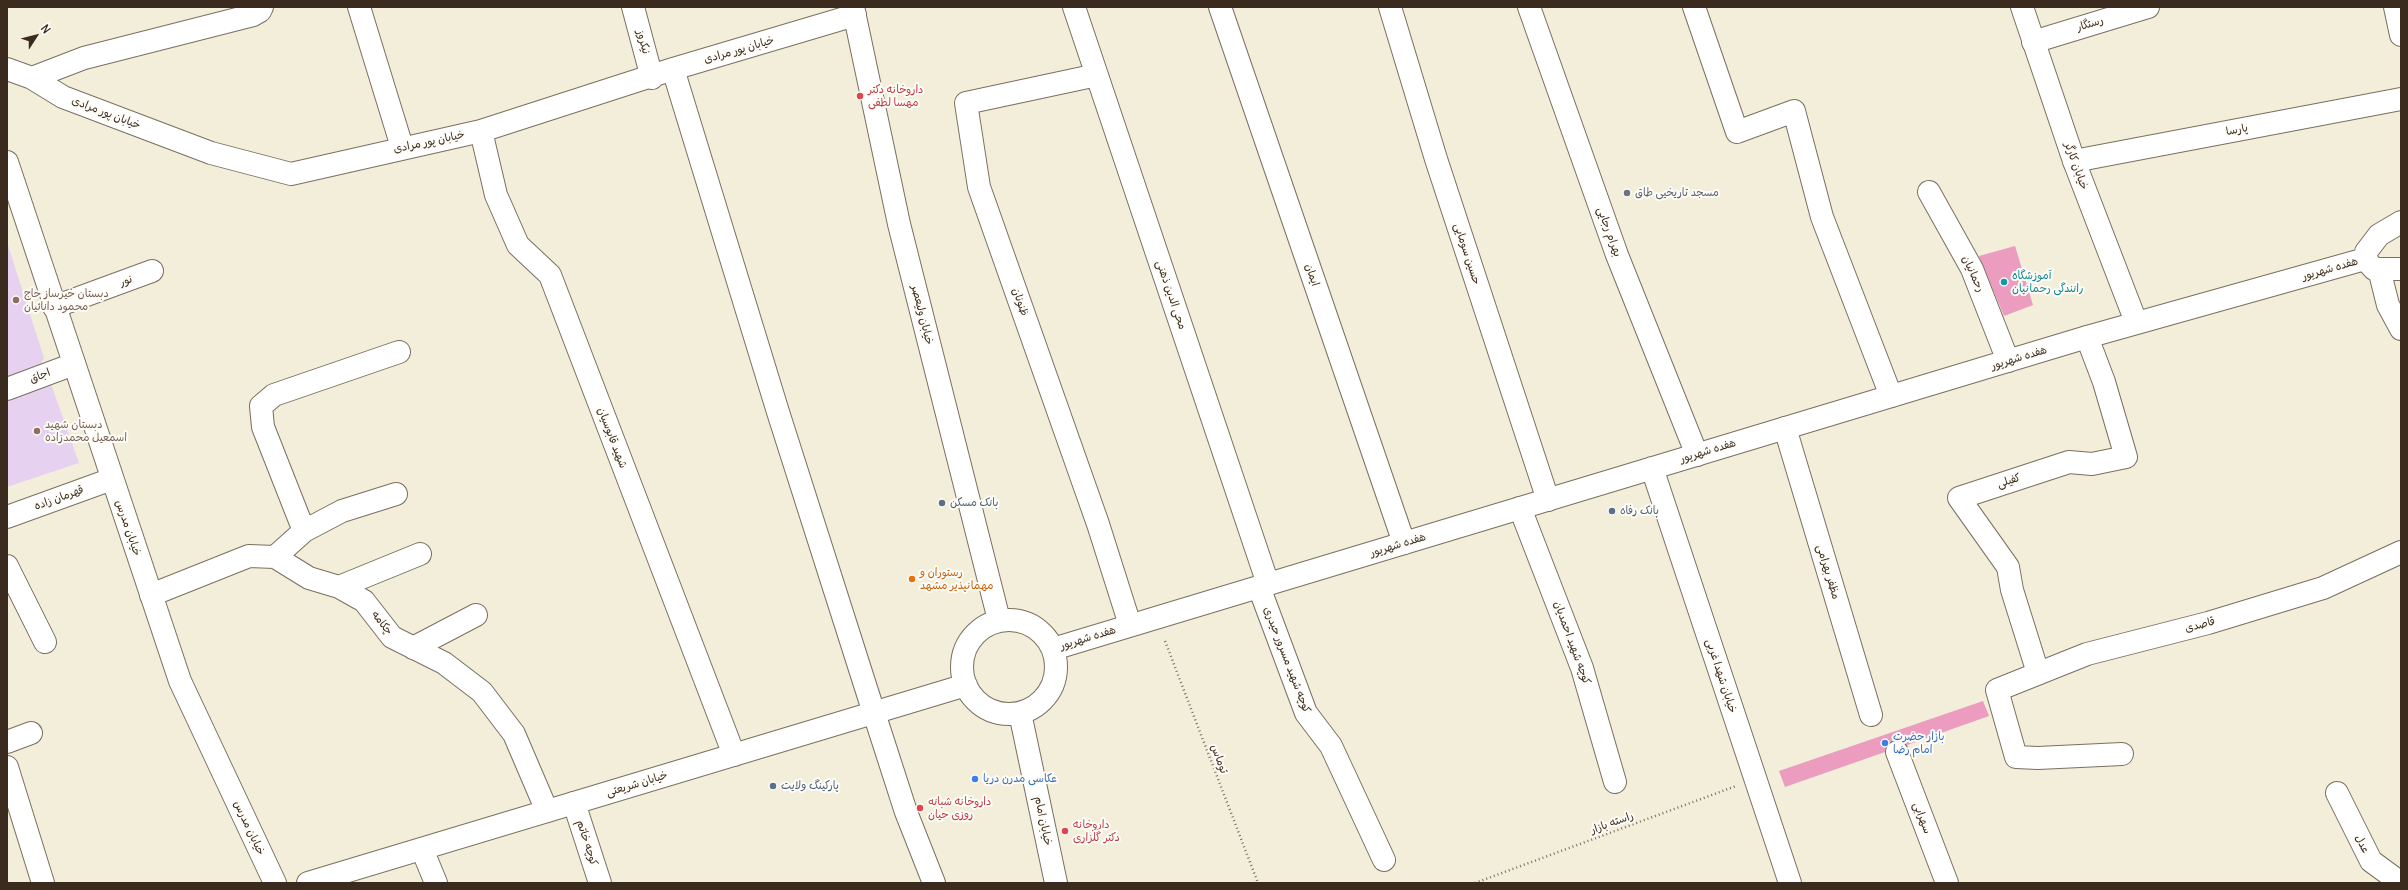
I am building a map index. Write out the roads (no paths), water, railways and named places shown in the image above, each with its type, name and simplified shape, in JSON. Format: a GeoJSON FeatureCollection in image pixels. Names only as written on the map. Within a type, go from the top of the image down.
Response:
{"type":"FeatureCollection","features":[{"type":"Feature","properties":{"kind":"street"},"geometry":{"type":"LineString","coordinates":[[32,78],[84,58],[253,15],[260,11],[262,7]]}},
{"type":"Feature","properties":{"kind":"street"},"geometry":{"type":"LineString","coordinates":[[359,7],[402,147]]}},
{"type":"Feature","properties":{"kind":"street","name":"نیکروز"},"geometry":{"type":"LineString","coordinates":[[634,7],[652,78]]}},
{"type":"Feature","properties":{"kind":"street","name":"محی الدین ذهنی"},"geometry":{"type":"LineString","coordinates":[[1074,7],[1264,585]]}},
{"type":"Feature","properties":{"kind":"street","name":"ایمان"},"geometry":{"type":"LineString","coordinates":[[1220,7],[1404,543]]}},
{"type":"Feature","properties":{"kind":"street","name":"حسین سومایی"},"geometry":{"type":"LineString","coordinates":[[1390,7],[1438,166],[1548,500]]}},
{"type":"Feature","properties":{"kind":"street","name":"بهرام رجایی"},"geometry":{"type":"LineString","coordinates":[[1529,7],[1617,254],[1697,455]]}},
{"type":"Feature","properties":{"kind":"street"},"geometry":{"type":"LineString","coordinates":[[1694,7],[1737,132],[1794,111],[1822,217],[1891,396]]}},
{"type":"Feature","properties":{"kind":"street","name":"خیابان کارگر"},"geometry":{"type":"LineString","coordinates":[[2022,7],[2074,161],[2136,322]]}},
{"type":"Feature","properties":{"kind":"street","name":"رستگار"},"geometry":{"type":"LineString","coordinates":[[2033,42],[2148,7]]}},
{"type":"Feature","properties":{"kind":"street"},"geometry":{"type":"LineString","coordinates":[[2394,7],[2401,35]]}},
{"type":"Feature","properties":{"kind":"street","name":"خیابان پور مرادی"},"geometry":{"type":"LineString","coordinates":[[7,68],[32,78],[63,97],[211,153],[291,174],[402,147],[481,131],[652,78],[673,69],[854,11]]}},
{"type":"Feature","properties":{"kind":"street","name":"خیابان ولیعصر"},"geometry":{"type":"LineString","coordinates":[[854,11],[899,224],[999,620]]}},
{"type":"Feature","properties":{"kind":"street"},"geometry":{"type":"LineString","coordinates":[[673,69],[778,412],[874,713],[906,812],[934,883]]}},
{"type":"Feature","properties":{"kind":"street","name":"ظنونان"},"geometry":{"type":"LineString","coordinates":[[1097,75],[966,103],[979,187],[1098,524],[1130,626]]}},
{"type":"Feature","properties":{"kind":"street","name":"پارسا"},"geometry":{"type":"LineString","coordinates":[[2074,161],[2401,99]]}},
{"type":"Feature","properties":{"kind":"street","name":"شهید قابوسیان"},"geometry":{"type":"LineString","coordinates":[[481,131],[496,195],[518,245],[550,274],[734,755]]}},
{"type":"Feature","properties":{"kind":"street","name":"خیابان مدرس"},"geometry":{"type":"LineString","coordinates":[[7,162],[54,307],[180,681],[275,883]]}},
{"type":"Feature","properties":{"kind":"street","name":"رحمانیان"},"geometry":{"type":"LineString","coordinates":[[1929,192],[1972,269],[2008,361]]}},
{"type":"Feature","properties":{"kind":"street"},"geometry":{"type":"LineString","coordinates":[[2398,229],[2372,243],[2366,252],[2388,305],[2401,329]]}},
{"type":"Feature","properties":{"kind":"street","name":"هفده شهریور"},"geometry":{"type":"LineString","coordinates":[[1053,649],[2136,322],[2372,264],[2401,269]]}},
{"type":"Feature","properties":{"kind":"street","name":"نور"},"geometry":{"type":"LineString","coordinates":[[54,307],[152,271]]}},
{"type":"Feature","properties":{"kind":"street","name":"کفیلی"},"geometry":{"type":"LineString","coordinates":[[2038,673],[2012,590],[2008,567],[1959,498],[2069,462],[2092,464],[2126,457],[2104,382],[2087,337]]}},
{"type":"Feature","properties":{"kind":"street"},"geometry":{"type":"LineString","coordinates":[[304,531],[263,427],[261,406],[274,395],[399,352]]}},
{"type":"Feature","properties":{"kind":"street","name":"اجاق"},"geometry":{"type":"LineString","coordinates":[[7,389],[74,364]]}},
{"type":"Feature","properties":{"kind":"street","name":"مظفر بهرامی"},"geometry":{"type":"LineString","coordinates":[[1785,428],[1871,715]]}},
{"type":"Feature","properties":{"kind":"street","name":"خیابان شهدا غربی"},"geometry":{"type":"LineString","coordinates":[[1652,468],[1790,883]]}},
{"type":"Feature","properties":{"kind":"street","name":"قهرمان زاده"},"geometry":{"type":"LineString","coordinates":[[7,518],[112,479]]}},
{"type":"Feature","properties":{"kind":"street"},"geometry":{"type":"LineString","coordinates":[[275,557],[304,531],[342,511],[396,494]]}},
{"type":"Feature","properties":{"kind":"street","name":"کوچه شهید احمدیان"},"geometry":{"type":"LineString","coordinates":[[1520,508],[1582,668],[1615,782]]}},
{"type":"Feature","properties":{"kind":"street","name":"قاصدی"},"geometry":{"type":"LineString","coordinates":[[2122,754],[2038,758],[2016,757],[1997,690],[2086,654],[2208,623],[2323,588],[2401,552]]}},
{"type":"Feature","properties":{"kind":"street"},"geometry":{"type":"LineString","coordinates":[[339,587],[420,554]]}},
{"type":"Feature","properties":{"kind":"street","name":"چکامه"},"geometry":{"type":"LineString","coordinates":[[151,595],[249,556],[275,557],[309,578],[339,587],[364,601],[392,637],[444,662],[482,692],[514,734],[547,811]]}},
{"type":"Feature","properties":{"kind":"street"},"geometry":{"type":"LineString","coordinates":[[7,566],[44,642]]}},
{"type":"Feature","properties":{"kind":"street","name":"کوچه شهید مسرور حیدری"},"geometry":{"type":"LineString","coordinates":[[1264,585],[1306,713],[1331,746],[1384,860]]}},
{"type":"Feature","properties":{"kind":"street"},"geometry":{"type":"LineString","coordinates":[[413,648],[476,614]]}},
{"type":"Feature","properties":{"kind":"street"},"geometry":{"type":"LineString","coordinates":[[999,620],[1018,620],[1037,628],[1053,649],[1057,665],[1052,686],[1047,696],[1035,706],[1020,713],[1007,714],[994,712],[982,706],[972,696],[966,685],[962,669],[964,652],[972,638],[984,627],[999,620]]}},
{"type":"Feature","properties":{"kind":"street","name":"خیابان شریعتی"},"geometry":{"type":"LineString","coordinates":[[308,883],[966,685]]}},
{"type":"Feature","properties":{"kind":"street","name":"خیابان امام"},"geometry":{"type":"LineString","coordinates":[[1020,713],[1056,883]]}},
{"type":"Feature","properties":{"kind":"street"},"geometry":{"type":"LineString","coordinates":[[7,742],[31,733]]}},
{"type":"Feature","properties":{"kind":"street","name":"سهرابی"},"geometry":{"type":"LineString","coordinates":[[1897,752],[1947,883]]}},
{"type":"Feature","properties":{"kind":"street"},"geometry":{"type":"LineString","coordinates":[[7,767],[43,883]]}},
{"type":"Feature","properties":{"kind":"street","name":"عدل"},"geometry":{"type":"LineString","coordinates":[[2337,793],[2371,862],[2401,883]]}},
{"type":"Feature","properties":{"kind":"street","name":"کوچه خاتم"},"geometry":{"type":"LineString","coordinates":[[574,803],[600,883]]}},
{"type":"Feature","properties":{"kind":"street"},"geometry":{"type":"LineString","coordinates":[[422,849],[436,883]]}},
{"type":"Feature","properties":{"kind":"place","name":"داروخانه دکتر مهسا لطفی"},"geometry":{"type":"Point","coordinates":[860,96]}},
{"type":"Feature","properties":{"kind":"place","name":"مسجد تاریخیی طاق"},"geometry":{"type":"Point","coordinates":[1627,193]}},
{"type":"Feature","properties":{"kind":"place","name":"آموزشگاه رانندگی رحمانیان"},"geometry":{"type":"Point","coordinates":[2004,282]}},
{"type":"Feature","properties":{"kind":"place","name":"دبستان خیرساز حاج محمود دانائیان"},"geometry":{"type":"Point","coordinates":[16,300]}},
{"type":"Feature","properties":{"kind":"place","name":"دبستان شهید اسمعیل محمدزاده"},"geometry":{"type":"Point","coordinates":[37,431]}},
{"type":"Feature","properties":{"kind":"place","name":"بانک مسکن"},"geometry":{"type":"Point","coordinates":[942,503]}},
{"type":"Feature","properties":{"kind":"place","name":"بانک رفاه"},"geometry":{"type":"Point","coordinates":[1612,511]}},
{"type":"Feature","properties":{"kind":"place","name":"رستوران و مهمانپذیر مشهد"},"geometry":{"type":"Point","coordinates":[912,579]}},
{"type":"Feature","properties":{"kind":"place","name":"بازار حضرت امام رضا"},"geometry":{"type":"Point","coordinates":[1885,743]}},
{"type":"Feature","properties":{"kind":"place","name":"عکاسی مدرن دریا"},"geometry":{"type":"Point","coordinates":[975,779]}},
{"type":"Feature","properties":{"kind":"place","name":"پارکینگ ولایت"},"geometry":{"type":"Point","coordinates":[773,786]}},
{"type":"Feature","properties":{"kind":"place","name":"داروخانه شبانه روزی حیان"},"geometry":{"type":"Point","coordinates":[920,808]}},
{"type":"Feature","properties":{"kind":"place","name":"داروخانه دکتر گلزاری"},"geometry":{"type":"Point","coordinates":[1065,831]}}]}
